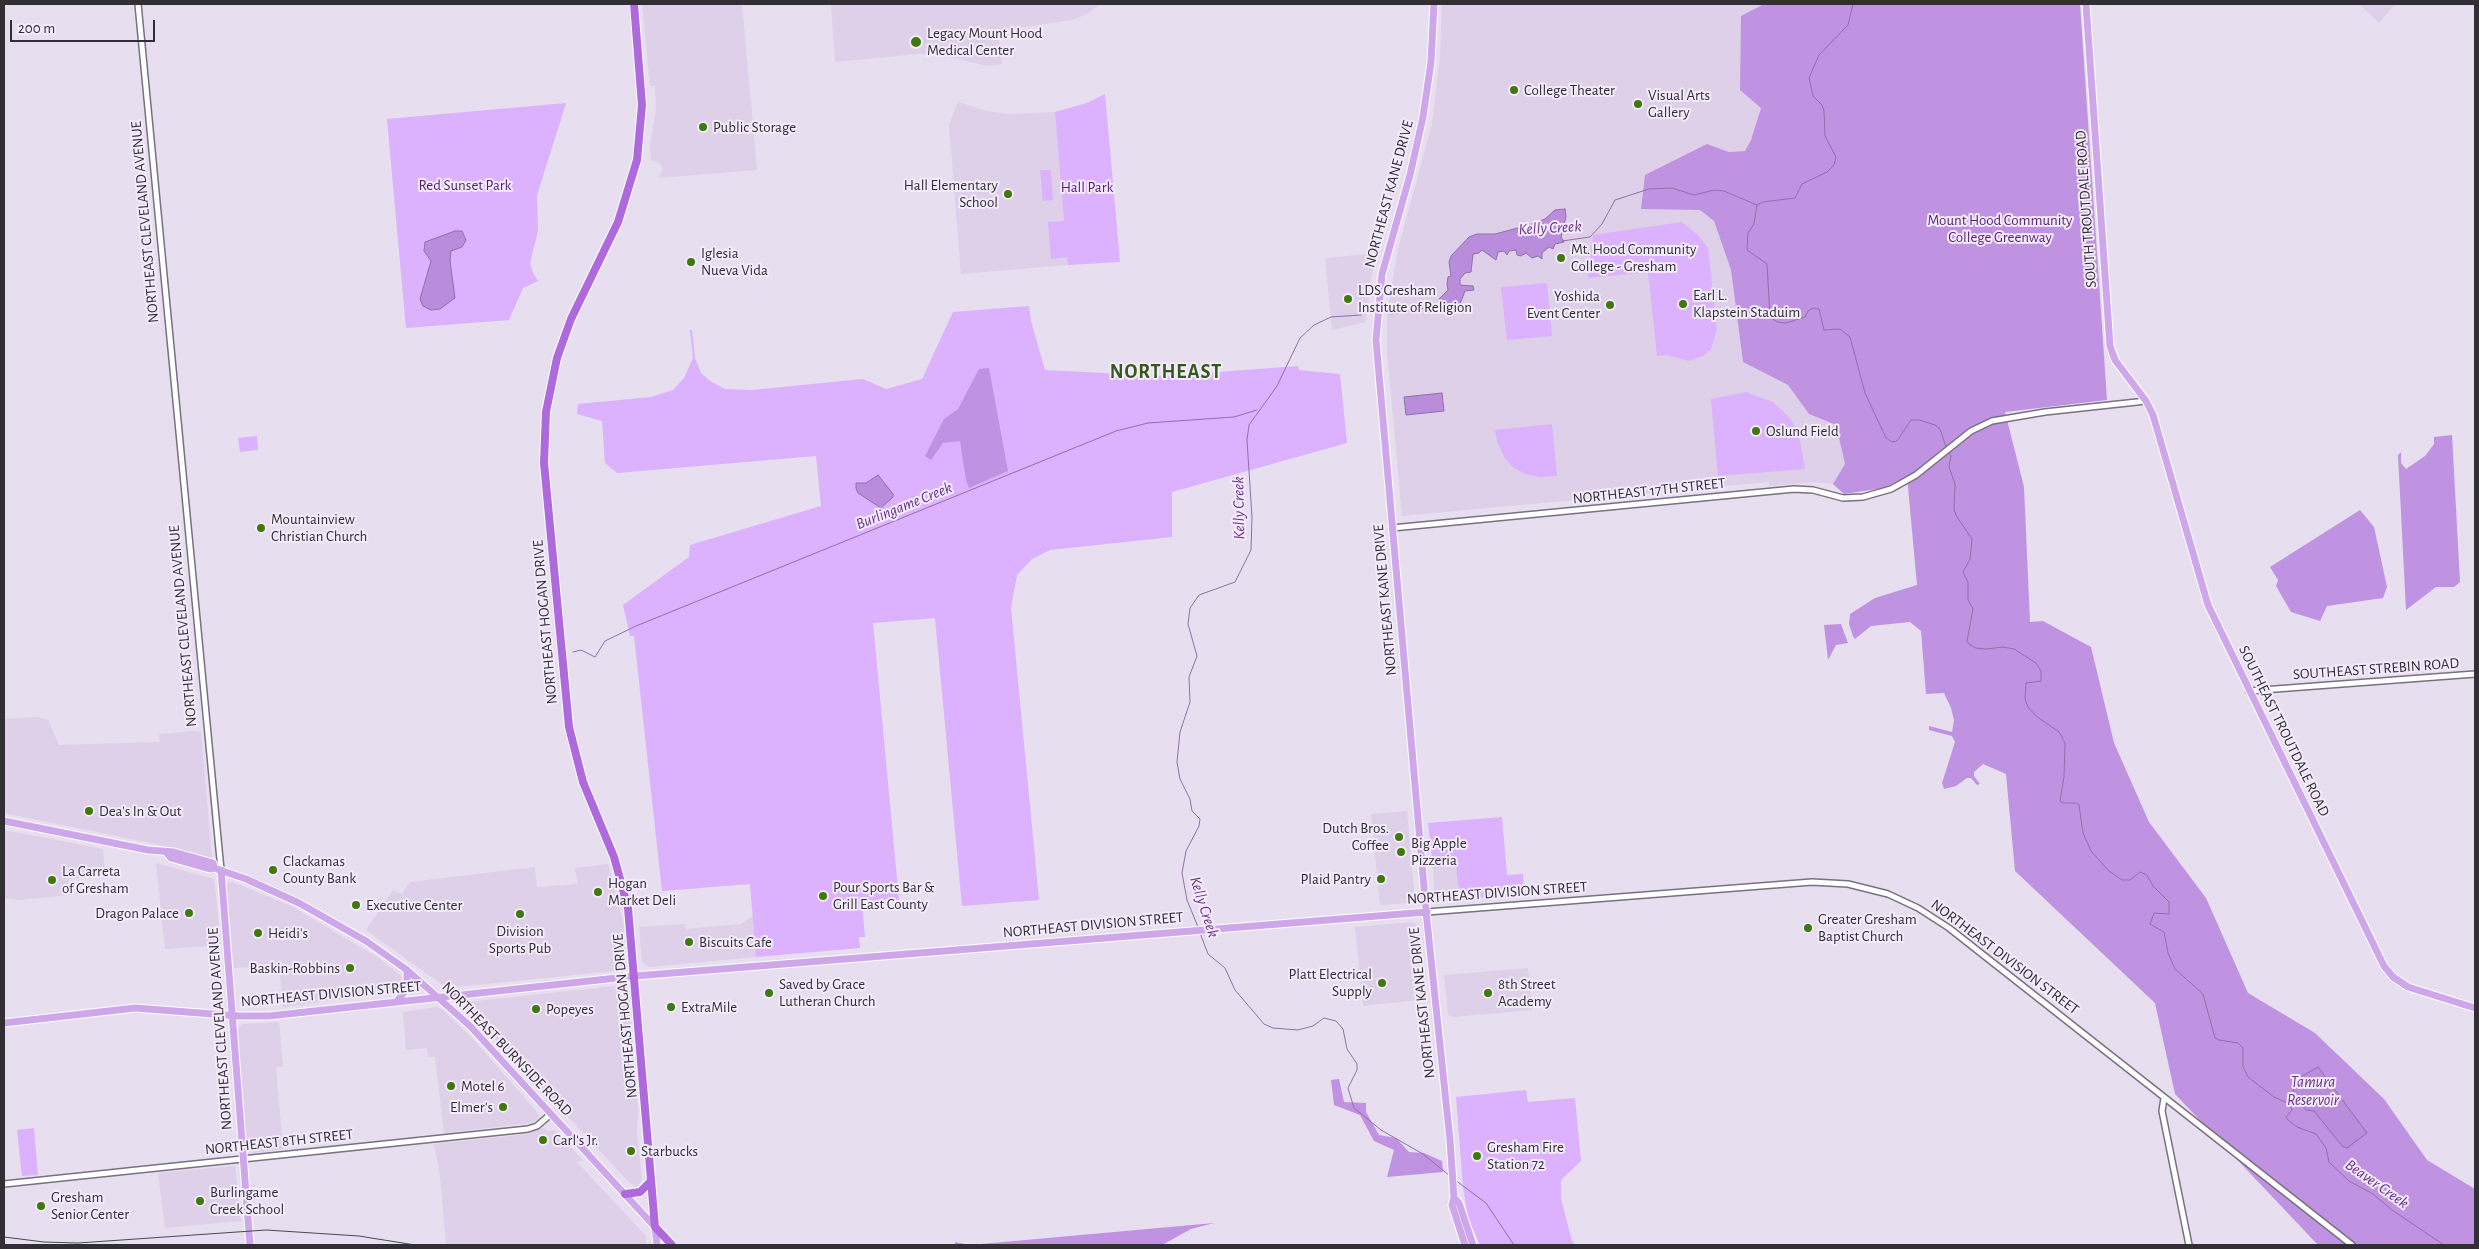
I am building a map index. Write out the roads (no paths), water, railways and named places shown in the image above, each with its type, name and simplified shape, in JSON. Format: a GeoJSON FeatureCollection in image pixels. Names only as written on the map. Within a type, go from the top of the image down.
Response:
{"type":"FeatureCollection","features":[{"type":"Feature","properties":{"kind":"highway","name":"NORTHEAST HOGAN DRIVE"},"geometry":{"type":"LineString","coordinates":[[634,4],[642,106],[637,160],[618,222],[571,319],[557,358],[548,398],[544,451],[570,732],[582,782],[622,882],[631,925],[656,1227]]}},
{"type":"Feature","properties":{"kind":"highway"},"geometry":{"type":"LineString","coordinates":[[625,1194],[640,1192],[652,1181]]}},
{"type":"Feature","properties":{"kind":"highway","name":"NORTHEAST BURNSIDE ROAD"},"geometry":{"type":"LineString","coordinates":[[656,1227],[672,1245]]}},
{"type":"Feature","properties":{"kind":"main road","name":"NORTHEAST KANE DRIVE"},"geometry":{"type":"LineString","coordinates":[[1434,4],[1431,62],[1422,127],[1389,245],[1378,308],[1377,348],[1426,912],[1454,1198],[1452,1205],[1465,1245]]}},
{"type":"Feature","properties":{"kind":"main road","name":"SOUTH TROUTDALE ROAD"},"geometry":{"type":"LineString","coordinates":[[2086,4],[2109,341],[2115,360],[2146,401]]}},
{"type":"Feature","properties":{"kind":"main road","name":"SOUTHEAST TROUTDALE ROAD"},"geometry":{"type":"LineString","coordinates":[[2146,401],[2158,429],[2206,599],[2375,950],[2388,973],[2402,984],[2414,990],[2475,1008]]}},
{"type":"Feature","properties":{"kind":"main road","name":"NORTHEAST BURNSIDE ROAD"},"geometry":{"type":"LineString","coordinates":[[4,821],[166,853],[174,852],[212,863],[217,869],[264,886],[314,910],[366,940],[441,998],[470,1026],[656,1227]]}},
{"type":"Feature","properties":{"kind":"main road","name":"NORTHEAST CLEVELAND AVENUE"},"geometry":{"type":"LineString","coordinates":[[217,869],[232,1016],[250,1245]]}},
{"type":"Feature","properties":{"kind":"main road","name":"NORTHEAST DIVISION STREET"},"geometry":{"type":"LineString","coordinates":[[4,1023],[136,1008],[232,1016],[269,1016],[635,976],[1426,912]]}},
{"type":"Feature","properties":{"kind":"main road"},"geometry":{"type":"LineString","coordinates":[[395,1003],[406,993],[409,982],[407,970]]}},
{"type":"Feature","properties":{"kind":"main road","name":"NORTHEAST KANE DRIVE"},"geometry":{"type":"LineString","coordinates":[[1454,1198],[1459,1203],[1473,1245]]}},
{"type":"Feature","properties":{"kind":"main road","name":"NORTHEAST HOGAN DRIVE"},"geometry":{"type":"LineString","coordinates":[[656,1227],[657,1245]]}},
{"type":"Feature","properties":{"kind":"street","name":"NORTHEAST CLEVELAND AVENUE"},"geometry":{"type":"LineString","coordinates":[[138,4],[217,869]]}},
{"type":"Feature","properties":{"kind":"street","name":"NORTHEAST 17TH STREET"},"geometry":{"type":"LineString","coordinates":[[1392,528],[1794,489],[1813,490],[1843,498],[1856,498],[1877,494],[1904,482],[1936,461],[1971,431],[1992,421],[2045,412],[2146,401]]}},
{"type":"Feature","properties":{"kind":"street","name":"SOUTHEAST STREBIN ROAD"},"geometry":{"type":"LineString","coordinates":[[2249,691],[2475,674]]}},
{"type":"Feature","properties":{"kind":"street","name":"NORTHEAST DIVISION STREET"},"geometry":{"type":"LineString","coordinates":[[1426,912],[1796,883],[1831,882],[1869,888],[1902,900],[1941,922],[2352,1245]]}},
{"type":"Feature","properties":{"kind":"street"},"geometry":{"type":"LineString","coordinates":[[2164,1098],[2162,1112],[2189,1245]]}},
{"type":"Feature","properties":{"kind":"street","name":"NORTHEAST 8TH STREET"},"geometry":{"type":"LineString","coordinates":[[4,1184],[528,1129],[537,1126],[551,1114]]}},
{"type":"Feature","properties":{"kind":"water"},"geometry":{"type":"Polygon","coordinates":[[[1565,209],[1566,217],[1561,237],[1564,242],[1555,244],[1553,249],[1549,247],[1542,253],[1542,259],[1538,256],[1532,258],[1526,253],[1521,256],[1517,255],[1516,250],[1509,251],[1507,255],[1504,251],[1498,252],[1496,260],[1482,250],[1479,253],[1473,254],[1471,272],[1465,273],[1460,279],[1460,285],[1473,286],[1474,290],[1465,291],[1459,307],[1453,308],[1452,304],[1448,304],[1446,309],[1441,305],[1439,299],[1448,290],[1448,277],[1451,276],[1449,262],[1451,256],[1469,237],[1477,234],[1495,234],[1529,225],[1545,219],[1555,210],[1565,209]]]}},
{"type":"Feature","properties":{"kind":"water"},"geometry":{"type":"Polygon","coordinates":[[[455,231],[462,231],[466,240],[462,247],[451,251],[450,261],[455,298],[440,309],[431,310],[423,306],[420,299],[431,261],[424,251],[425,242],[455,231]]]}},
{"type":"Feature","properties":{"kind":"water"},"geometry":{"type":"Polygon","coordinates":[[[1442,393],[1444,411],[1406,415],[1404,397],[1442,393]]]}},
{"type":"Feature","properties":{"kind":"water"},"geometry":{"type":"Polygon","coordinates":[[[878,475],[893,494],[893,497],[881,508],[858,493],[856,488],[856,483],[866,483],[878,475]]]}},
{"type":"Feature","properties":{"kind":"water","name":"Tamura Reservoir"},"geometry":{"type":"Polygon","coordinates":[[[2318,1067],[2367,1133],[2347,1148],[2343,1147],[2314,1111],[2306,1110],[2295,1098],[2293,1088],[2302,1076],[2318,1067]]]}},
{"type":"Feature","properties":{"kind":"waterway","name":"Beaver Creek"},"geometry":{"type":"LineString","coordinates":[[1853,4],[1848,25],[1819,55],[1809,78],[1813,96],[1822,105],[1824,111],[1825,136],[1836,157],[1834,165],[1827,172],[1802,184],[1795,198],[1763,202],[1757,205],[1754,224],[1748,233],[1747,250],[1767,264],[1770,317],[1777,322],[1786,323],[1805,317],[1808,311],[1813,308],[1819,309],[1824,330],[1840,329],[1850,337],[1865,393],[1886,438],[1892,442],[1897,441],[1911,420],[1919,420],[1935,425],[1940,429],[1946,447]]}},
{"type":"Feature","properties":{"kind":"waterway","name":"Kelly Creek"},"geometry":{"type":"LineString","coordinates":[[1562,241],[1590,237],[1602,224],[1615,200],[1649,189],[1672,188],[1694,195],[1714,190],[1724,191],[1757,205]]}},
{"type":"Feature","properties":{"kind":"waterway","name":"Kelly Creek"},"geometry":{"type":"LineString","coordinates":[[1391,314],[1441,305]]}},
{"type":"Feature","properties":{"kind":"waterway","name":"Kelly Creek"},"geometry":{"type":"LineString","coordinates":[[1198,927],[1187,900],[1182,873],[1186,851],[1199,826],[1200,819],[1192,811],[1190,799],[1180,779],[1177,762],[1180,732],[1190,702],[1189,677],[1197,656],[1188,624],[1190,608],[1199,595],[1235,582],[1251,550],[1252,517],[1247,440],[1249,425],[1277,386],[1300,338],[1314,325],[1331,317],[1361,315]]}},
{"type":"Feature","properties":{"kind":"waterway","name":"Burlingame Creek"},"geometry":{"type":"LineString","coordinates":[[573,652],[581,650],[595,657],[605,641],[636,626],[1116,431],[1148,423],[1234,417],[1257,410]]}},
{"type":"Feature","properties":{"kind":"waterway","name":"Beaver Creek"},"geometry":{"type":"LineString","coordinates":[[1948,450],[1951,456],[1949,467],[1955,484],[1954,510],[1972,539],[1970,559],[1963,572],[1968,582],[1968,600],[1973,609],[1967,641],[1976,648],[2003,647],[2014,649],[2036,663],[2041,671],[2041,681],[2026,683],[2025,699],[2028,707],[2036,716],[2059,732],[2065,743],[2064,777],[2060,801],[2063,803],[2077,803],[2079,805],[2083,833],[2091,851],[2109,871],[2122,880],[2130,880],[2140,872],[2147,875],[2153,886],[2169,902],[2169,914],[2154,913],[2150,924],[2164,932],[2168,953],[2175,969],[2203,994],[2215,1038],[2238,1043],[2243,1048],[2243,1067],[2248,1077],[2274,1097],[2290,1104],[2292,1110],[2286,1117],[2287,1119],[2297,1127],[2316,1134],[2326,1148],[2329,1162],[2349,1181],[2373,1194],[2392,1210],[2444,1245]]}},
{"type":"Feature","properties":{"kind":"waterway","name":"Kelly Creek"},"geometry":{"type":"LineString","coordinates":[[1200,933],[1208,954],[1225,968],[1235,990],[1264,1024],[1273,1028],[1298,1030],[1313,1026],[1324,1018],[1336,1021],[1343,1029],[1347,1049],[1357,1064],[1357,1070],[1348,1088],[1354,1108],[1381,1130],[1423,1154],[1450,1176]]}},
{"type":"Feature","properties":{"kind":"waterway","name":"Kelly Creek"},"geometry":{"type":"LineString","coordinates":[[1455,1180],[1486,1203],[1514,1245]]}},
{"type":"Feature","properties":{"kind":"tram line"},"geometry":{"type":"LineString","coordinates":[[4,1237],[44,1242],[78,1243],[266,1230],[359,1236],[415,1245]]}},
{"type":"Feature","properties":{"kind":"place","name":"Legacy Mount Hood Medical Center"},"geometry":{"type":"Point","coordinates":[916,42]}},
{"type":"Feature","properties":{"kind":"place","name":"College Theater"},"geometry":{"type":"Point","coordinates":[1514,90]}},
{"type":"Feature","properties":{"kind":"place","name":"Visual Arts Gallery"},"geometry":{"type":"Point","coordinates":[1638,104]}},
{"type":"Feature","properties":{"kind":"place","name":"Public Storage"},"geometry":{"type":"Point","coordinates":[703,127]}},
{"type":"Feature","properties":{"kind":"place","name":"Hall Elementary School"},"geometry":{"type":"Point","coordinates":[1008,194]}},
{"type":"Feature","properties":{"kind":"place","name":"Mt. Hood Community College - Gresham"},"geometry":{"type":"Point","coordinates":[1561,258]}},
{"type":"Feature","properties":{"kind":"place","name":"Iglesia Nueva Vida"},"geometry":{"type":"Point","coordinates":[691,262]}},
{"type":"Feature","properties":{"kind":"place","name":"LDS Gresham Institute of Religion"},"geometry":{"type":"Point","coordinates":[1348,299]}},
{"type":"Feature","properties":{"kind":"place","name":"Earl L. Klapstein Staduim"},"geometry":{"type":"Point","coordinates":[1683,304]}},
{"type":"Feature","properties":{"kind":"place","name":"Yoshida Event Center"},"geometry":{"type":"Point","coordinates":[1610,305]}},
{"type":"Feature","properties":{"kind":"place","name":"Oslund Field"},"geometry":{"type":"Point","coordinates":[1756,431]}},
{"type":"Feature","properties":{"kind":"place","name":"Mountainview Christian Church"},"geometry":{"type":"Point","coordinates":[261,528]}},
{"type":"Feature","properties":{"kind":"place","name":"Dea's In & Out"},"geometry":{"type":"Point","coordinates":[89,811]}},
{"type":"Feature","properties":{"kind":"place","name":"Dutch Bros. Coffee"},"geometry":{"type":"Point","coordinates":[1399,837]}},
{"type":"Feature","properties":{"kind":"place","name":"Big Apple Pizzeria"},"geometry":{"type":"Point","coordinates":[1401,852]}},
{"type":"Feature","properties":{"kind":"place","name":"Clackamas County Bank"},"geometry":{"type":"Point","coordinates":[273,870]}},
{"type":"Feature","properties":{"kind":"place","name":"Plaid Pantry"},"geometry":{"type":"Point","coordinates":[1381,879]}},
{"type":"Feature","properties":{"kind":"place","name":"La Carreta of Gresham"},"geometry":{"type":"Point","coordinates":[52,880]}},
{"type":"Feature","properties":{"kind":"place","name":"Hogan Market Deli"},"geometry":{"type":"Point","coordinates":[598,892]}},
{"type":"Feature","properties":{"kind":"place","name":"Pour Sports Bar & Grill East County"},"geometry":{"type":"Point","coordinates":[823,896]}},
{"type":"Feature","properties":{"kind":"place","name":"Executive Center"},"geometry":{"type":"Point","coordinates":[356,905]}},
{"type":"Feature","properties":{"kind":"place","name":"Dragon Palace"},"geometry":{"type":"Point","coordinates":[189,913]}},
{"type":"Feature","properties":{"kind":"place","name":"Division Sports Pub"},"geometry":{"type":"Point","coordinates":[520,914]}},
{"type":"Feature","properties":{"kind":"place","name":"Greater Gresham Baptist Church"},"geometry":{"type":"Point","coordinates":[1808,928]}},
{"type":"Feature","properties":{"kind":"place","name":"Heidi's"},"geometry":{"type":"Point","coordinates":[258,933]}},
{"type":"Feature","properties":{"kind":"place","name":"Biscuits Cafe"},"geometry":{"type":"Point","coordinates":[689,942]}},
{"type":"Feature","properties":{"kind":"place","name":"Baskin-Robbins"},"geometry":{"type":"Point","coordinates":[350,968]}},
{"type":"Feature","properties":{"kind":"place","name":"Platt Electrical Supply"},"geometry":{"type":"Point","coordinates":[1382,983]}},
{"type":"Feature","properties":{"kind":"place","name":"Saved by Grace Lutheran Church"},"geometry":{"type":"Point","coordinates":[769,993]}},
{"type":"Feature","properties":{"kind":"place","name":"8th Street Academy"},"geometry":{"type":"Point","coordinates":[1488,993]}},
{"type":"Feature","properties":{"kind":"place","name":"ExtraMile"},"geometry":{"type":"Point","coordinates":[671,1007]}},
{"type":"Feature","properties":{"kind":"place","name":"Popeyes"},"geometry":{"type":"Point","coordinates":[536,1009]}},
{"type":"Feature","properties":{"kind":"place","name":"Motel 6"},"geometry":{"type":"Point","coordinates":[451,1086]}},
{"type":"Feature","properties":{"kind":"place","name":"Elmer's"},"geometry":{"type":"Point","coordinates":[503,1107]}},
{"type":"Feature","properties":{"kind":"place","name":"Carl's Jr."},"geometry":{"type":"Point","coordinates":[543,1140]}},
{"type":"Feature","properties":{"kind":"place","name":"Starbucks"},"geometry":{"type":"Point","coordinates":[631,1151]}},
{"type":"Feature","properties":{"kind":"place","name":"Gresham Fire Station 72"},"geometry":{"type":"Point","coordinates":[1477,1156]}},
{"type":"Feature","properties":{"kind":"place","name":"Burlingame Creek School"},"geometry":{"type":"Point","coordinates":[200,1201]}},
{"type":"Feature","properties":{"kind":"place","name":"Gresham Senior Center"},"geometry":{"type":"Point","coordinates":[41,1206]}},
{"type":"Feature","properties":{"kind":"district","name":"NORTHEAST"},"geometry":{"type":"Point","coordinates":[1166,372]}},
{"type":"Feature","properties":{"kind":"park label","name":"Red Sunset Park"},"geometry":{"type":"Point","coordinates":[465,185]}},
{"type":"Feature","properties":{"kind":"park label","name":"Hall Park"},"geometry":{"type":"Point","coordinates":[1087,187]}},
{"type":"Feature","properties":{"kind":"park label","name":"Mount Hood Community College Greenway"},"geometry":{"type":"Point","coordinates":[2000,228]}}]}
